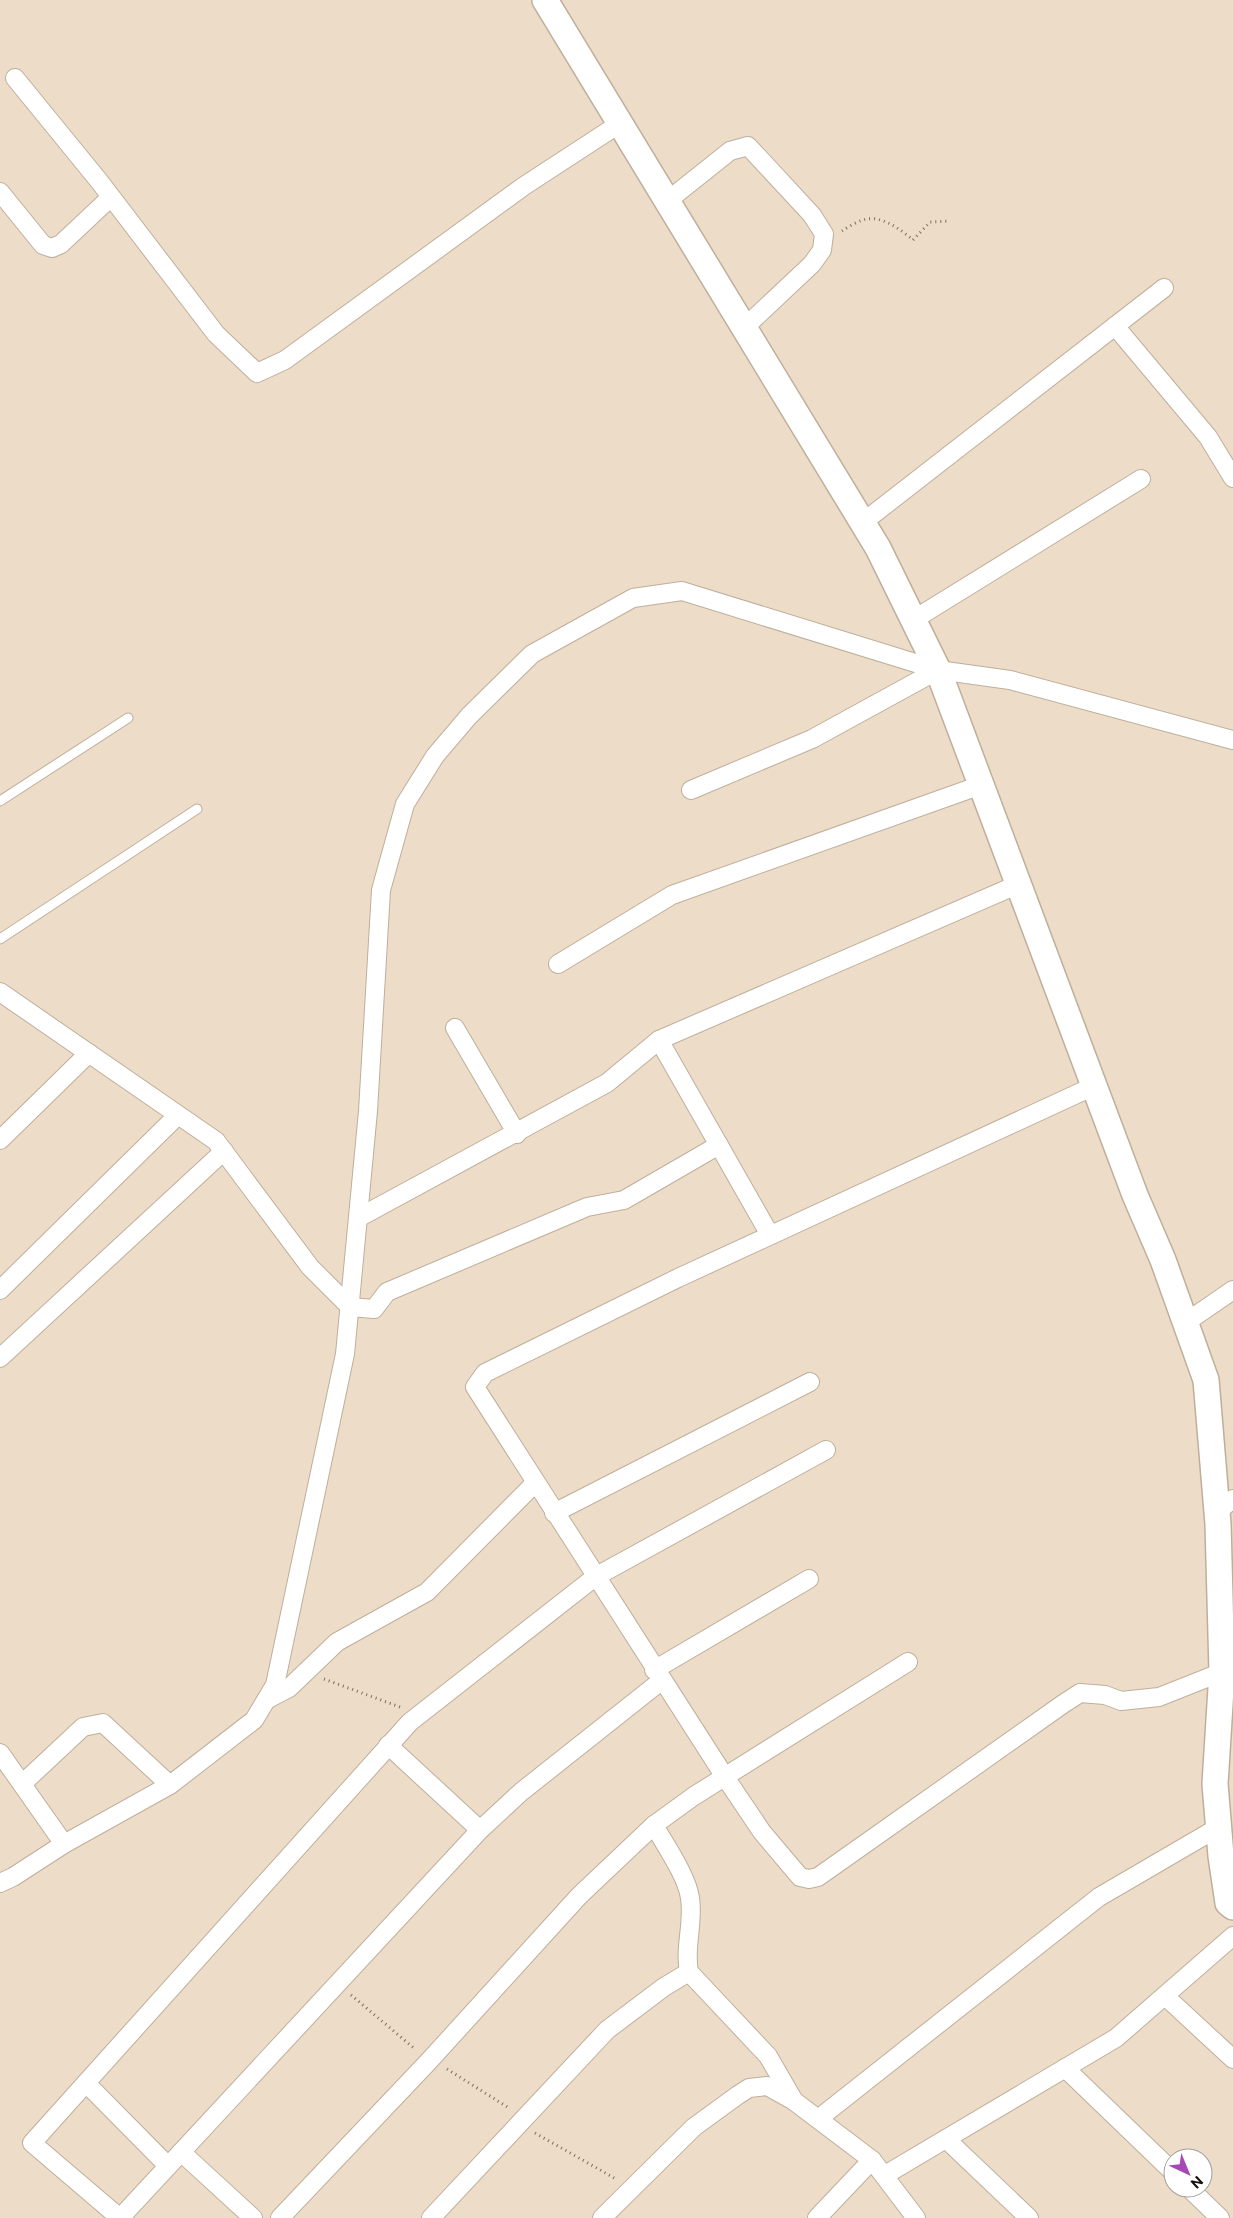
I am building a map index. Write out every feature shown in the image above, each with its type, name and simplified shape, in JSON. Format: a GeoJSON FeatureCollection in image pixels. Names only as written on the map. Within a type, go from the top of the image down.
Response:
{"type":"FeatureCollection","features":[{"type":"Feature","properties":{"kind":"street"},"geometry":{"type":"LineString","coordinates":[[545,0],[878,548],[938,670],[1206,1380],[1225,1506],[1222,1672],[1216,1784],[1219,1827],[1231,1902]]}},
{"type":"Feature","properties":{"kind":"street"},"geometry":{"type":"LineString","coordinates":[[15,78],[111,197],[216,334],[257,373],[285,360],[524,186],[619,124]]}},
{"type":"Feature","properties":{"kind":"street"},"geometry":{"type":"LineString","coordinates":[[666,202],[730,151],[748,146],[812,215],[824,234],[822,250],[812,264],[744,328]]}},
{"type":"Feature","properties":{"kind":"street"},"geometry":{"type":"LineString","coordinates":[[0,192],[43,245],[52,248],[61,244],[111,197]]}},
{"type":"Feature","properties":{"kind":"street"},"geometry":{"type":"LineString","coordinates":[[862,523],[1164,288]]}},
{"type":"Feature","properties":{"kind":"street"},"geometry":{"type":"LineString","coordinates":[[1115,326],[1208,436],[1233,478]]}},
{"type":"Feature","properties":{"kind":"street"},"geometry":{"type":"LineString","coordinates":[[913,620],[1141,479]]}},
{"type":"Feature","properties":{"kind":"street"},"geometry":{"type":"LineString","coordinates":[[0,1883],[13,1877],[64,1844],[170,1785],[254,1720],[275,1685],[345,1354],[368,1111],[381,890],[405,804],[435,756],[464,722],[532,654],[632,598],[682,591],[938,670],[1019,682],[1233,740]]}},
{"type":"Feature","properties":{"kind":"street"},"geometry":{"type":"LineString","coordinates":[[691,790],[812,739],[938,670]]}},
{"type":"Feature","properties":{"kind":"street"},"geometry":{"type":"LineString","coordinates":[[558,964],[672,895],[981,785]]}},
{"type":"Feature","properties":{"kind":"street"},"geometry":{"type":"LineString","coordinates":[[358,1218],[517,1134],[607,1083],[659,1040],[1019,884]]}},
{"type":"Feature","properties":{"kind":"street"},"geometry":{"type":"LineString","coordinates":[[0,992],[216,1141],[310,1268],[350,1307],[374,1308],[387,1292],[587,1207],[624,1200],[719,1145]]}},
{"type":"Feature","properties":{"kind":"street"},"geometry":{"type":"LineString","coordinates":[[455,1028],[517,1134]]}},
{"type":"Feature","properties":{"kind":"street"},"geometry":{"type":"LineString","coordinates":[[659,1040],[770,1235]]}},
{"type":"Feature","properties":{"kind":"street"},"geometry":{"type":"LineString","coordinates":[[0,1140],[89,1053]]}},
{"type":"Feature","properties":{"kind":"street"},"geometry":{"type":"LineString","coordinates":[[1094,1086],[678,1278],[485,1373],[475,1387],[657,1675],[724,1777],[762,1832],[800,1877],[809,1879],[818,1877],[1063,1704],[1080,1694],[1106,1695],[1121,1702],[1159,1697],[1222,1672]]}},
{"type":"Feature","properties":{"kind":"street"},"geometry":{"type":"LineString","coordinates":[[0,1290],[178,1115]]}},
{"type":"Feature","properties":{"kind":"street"},"geometry":{"type":"LineString","coordinates":[[0,1358],[224,1151]]}},
{"type":"Feature","properties":{"kind":"street"},"geometry":{"type":"LineString","coordinates":[[1185,1323],[1233,1290]]}},
{"type":"Feature","properties":{"kind":"street"},"geometry":{"type":"LineString","coordinates":[[554,1513],[810,1382]]}},
{"type":"Feature","properties":{"kind":"street"},"geometry":{"type":"LineString","coordinates":[[809,1579],[657,1675],[521,1792],[480,1830],[120,2218],[32,2143],[388,1745],[420,1714],[595,1577],[826,1450]]}},
{"type":"Feature","properties":{"kind":"street"},"geometry":{"type":"LineString","coordinates":[[266,1700],[289,1688],[337,1642],[427,1592],[535,1483]]}},
{"type":"Feature","properties":{"kind":"street"},"geometry":{"type":"LineString","coordinates":[[280,2218],[429,2061],[579,1896],[654,1825],[724,1777],[908,1662]]}},
{"type":"Feature","properties":{"kind":"street"},"geometry":{"type":"LineString","coordinates":[[22,1784],[83,1727],[103,1722],[170,1785]]}},
{"type":"Feature","properties":{"kind":"street"},"geometry":{"type":"LineString","coordinates":[[388,1745],[480,1830]]}},
{"type":"Feature","properties":{"kind":"street"},"geometry":{"type":"LineString","coordinates":[[0,1753],[64,1844]]}},
{"type":"Feature","properties":{"kind":"street"},"geometry":{"type":"LineString","coordinates":[[654,1825],[684,1881],[690,1898],[686,1960],[689,1972],[768,2056],[794,2101]]}},
{"type":"Feature","properties":{"kind":"street"},"geometry":{"type":"LineString","coordinates":[[818,2119],[1099,1897],[1219,1827]]}},
{"type":"Feature","properties":{"kind":"street"},"geometry":{"type":"LineString","coordinates":[[884,2175],[1116,2038],[1233,1936]]}},
{"type":"Feature","properties":{"kind":"street"},"geometry":{"type":"LineString","coordinates":[[431,2218],[607,2030],[660,1990],[689,1972]]}},
{"type":"Feature","properties":{"kind":"street"},"geometry":{"type":"LineString","coordinates":[[1165,1996],[1233,2059]]}},
{"type":"Feature","properties":{"kind":"street"},"geometry":{"type":"LineString","coordinates":[[1065,2068],[1163,2162]]}},
{"type":"Feature","properties":{"kind":"street"},"geometry":{"type":"LineString","coordinates":[[86,2083],[168,2166]]}},
{"type":"Feature","properties":{"kind":"street"},"geometry":{"type":"LineString","coordinates":[[602,2218],[694,2127],[749,2088],[767,2086],[794,2101],[872,2160],[916,2218]]}},
{"type":"Feature","properties":{"kind":"street"},"geometry":{"type":"LineString","coordinates":[[946,2139],[1029,2218]]}},
{"type":"Feature","properties":{"kind":"street"},"geometry":{"type":"LineString","coordinates":[[181,2152],[253,2218]]}},
{"type":"Feature","properties":{"kind":"street"},"geometry":{"type":"LineString","coordinates":[[817,2218],[872,2160]]}},
{"type":"Feature","properties":{"kind":"street"},"geometry":{"type":"LineString","coordinates":[[1199,2198],[1220,2218]]}},
{"type":"Feature","properties":{"kind":"lane"},"geometry":{"type":"LineString","coordinates":[[0,801],[128,718]]}},
{"type":"Feature","properties":{"kind":"lane"},"geometry":{"type":"LineString","coordinates":[[0,939],[198,809]]}},
{"type":"Feature","properties":{"kind":"path"},"geometry":{"type":"LineString","coordinates":[[824,234],[838,233],[864,219],[877,219],[895,226],[913,240],[930,222],[950,221]]}},
{"type":"Feature","properties":{"kind":"path"},"geometry":{"type":"LineString","coordinates":[[305,1672],[420,1714]]}},
{"type":"Feature","properties":{"kind":"path"},"geometry":{"type":"LineString","coordinates":[[338,1984],[429,2061],[438,2063],[470,2086],[506,2104],[541,2138],[562,2147],[632,2189]]}}]}
